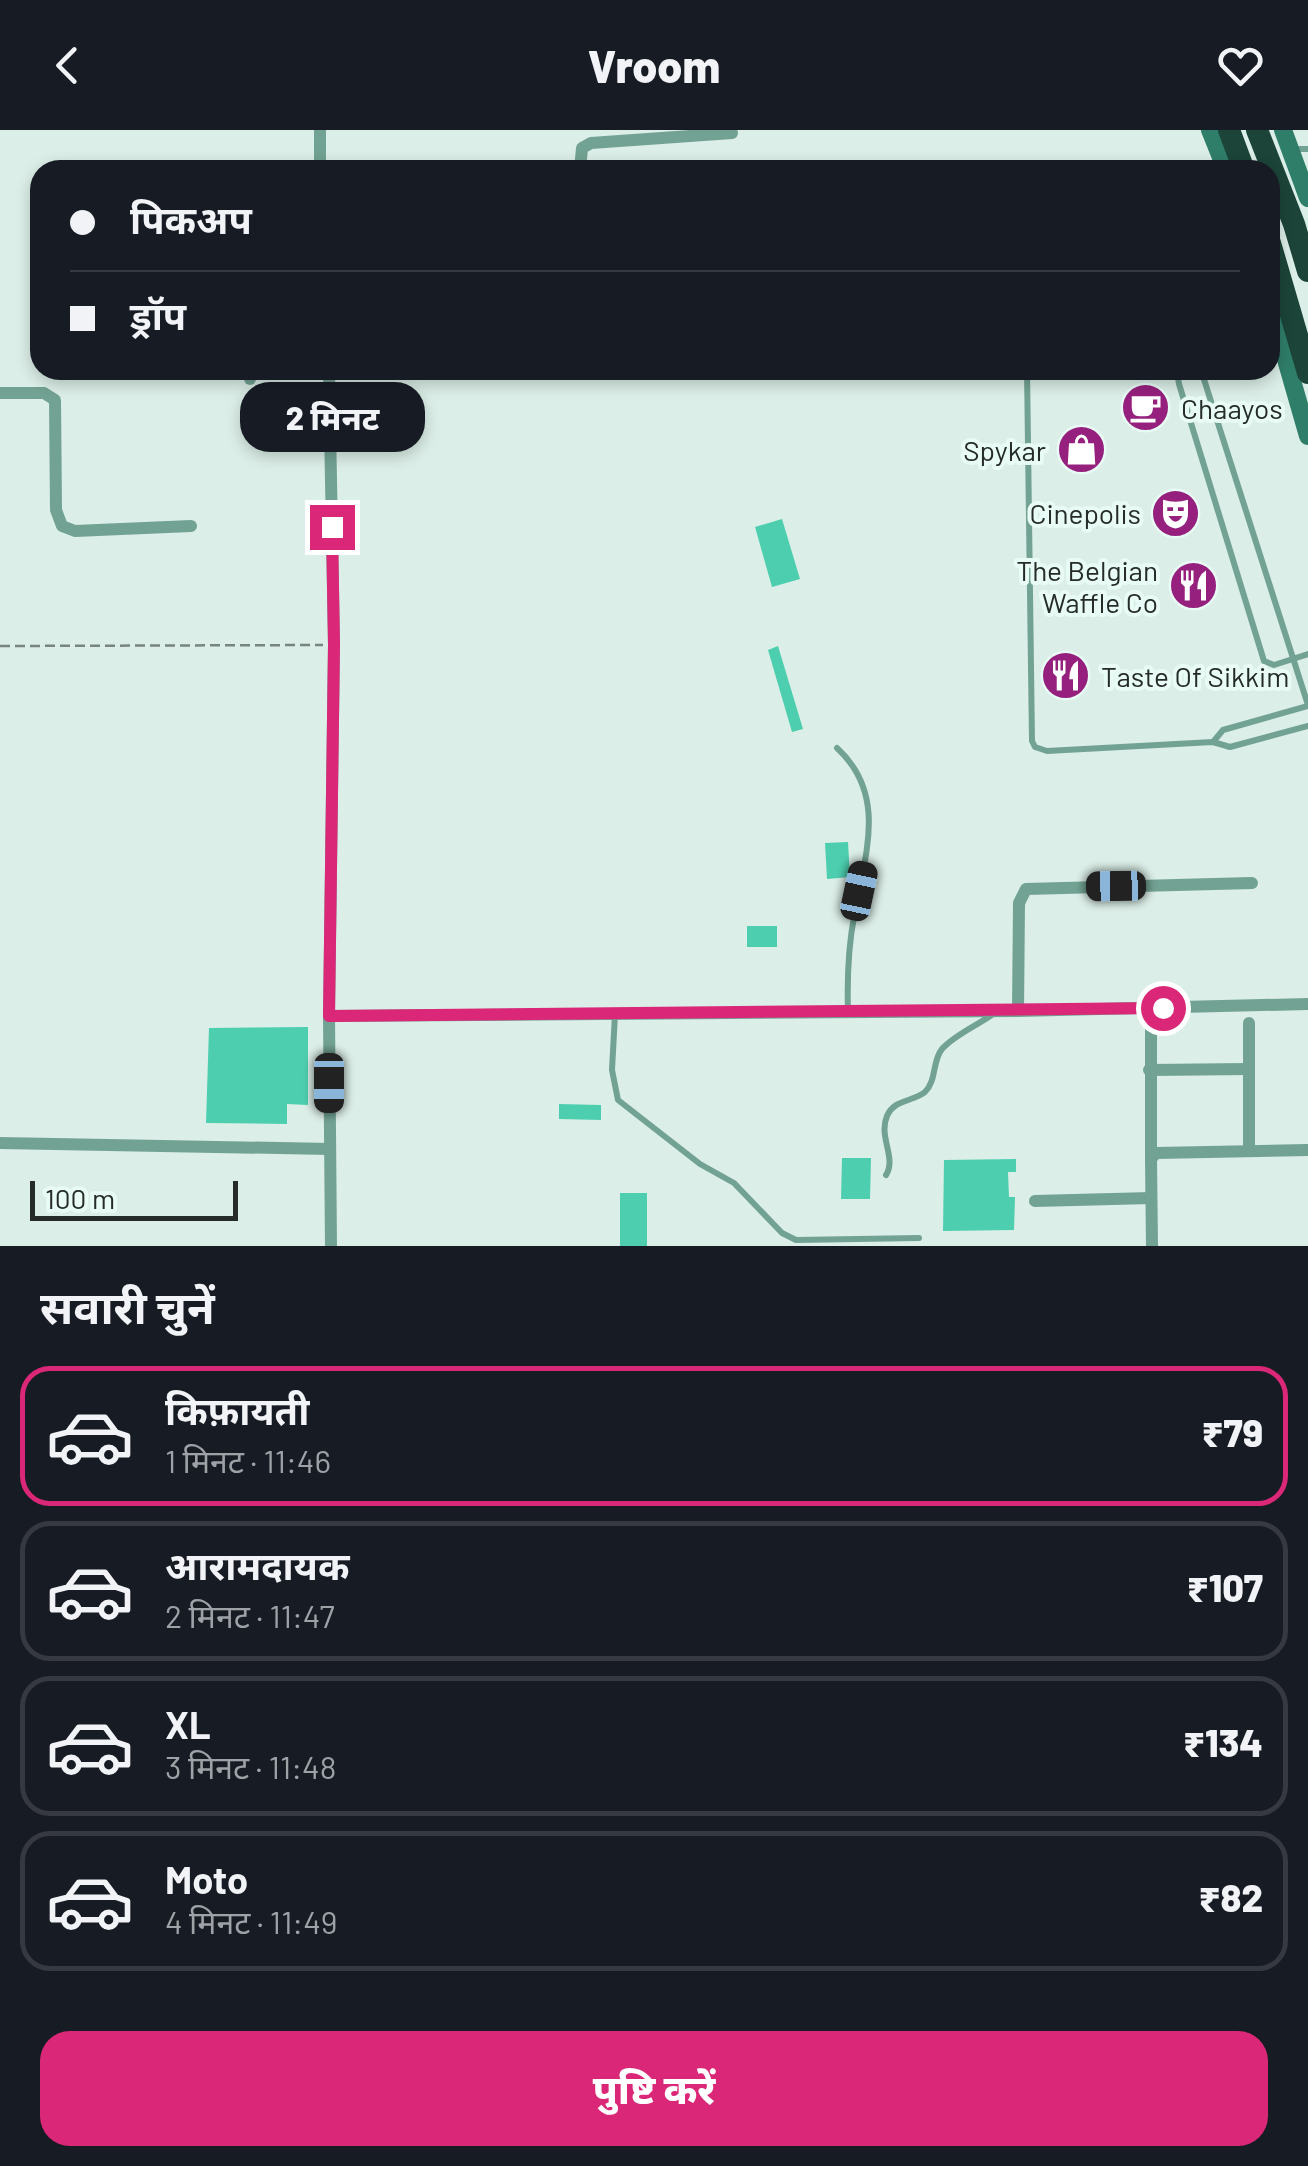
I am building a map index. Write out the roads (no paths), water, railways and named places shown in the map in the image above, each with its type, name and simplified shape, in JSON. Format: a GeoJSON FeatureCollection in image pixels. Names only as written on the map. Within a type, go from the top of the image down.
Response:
{"type":"FeatureCollection","features":[{"type":"Feature","properties":{"kind":"highway"},"geometry":{"type":"LineString","coordinates":[[1228,130],[1240,160]]}},
{"type":"Feature","properties":{"kind":"highway"},"geometry":{"type":"LineString","coordinates":[[1257,130],[1269,160]]}},
{"type":"Feature","properties":{"kind":"highway"},"geometry":{"type":"LineString","coordinates":[[1280,188],[1308,271]]}},
{"type":"Feature","properties":{"kind":"highway"},"geometry":{"type":"LineString","coordinates":[[1280,277],[1308,373]]}},
{"type":"Feature","properties":{"kind":"main road"},"geometry":{"type":"LineString","coordinates":[[1210,130],[1222,160]]}},
{"type":"Feature","properties":{"kind":"main road"},"geometry":{"type":"LineString","coordinates":[[1284,130],[1300,149],[1308,198]]}},
{"type":"Feature","properties":{"kind":"main road"},"geometry":{"type":"LineString","coordinates":[[1280,340],[1308,436]]}},
{"type":"Feature","properties":{"kind":"street"},"geometry":{"type":"LineString","coordinates":[[320,130],[320,160]]}},
{"type":"Feature","properties":{"kind":"street"},"geometry":{"type":"LineString","coordinates":[[581,160],[582,148],[591,142],[732,133]]}},
{"type":"Feature","properties":{"kind":"street"},"geometry":{"type":"LineString","coordinates":[[329,380],[334,645],[329,1016],[331,1246]]}},
{"type":"Feature","properties":{"kind":"street"},"geometry":{"type":"LineString","coordinates":[[0,392],[44,394],[54,400],[56,510],[62,526],[75,531],[191,526]]}},
{"type":"Feature","properties":{"kind":"street"},"geometry":{"type":"LineString","coordinates":[[1018,1011],[1019,902],[1026,889],[1252,883]]}},
{"type":"Feature","properties":{"kind":"street"},"geometry":{"type":"LineString","coordinates":[[329,1016],[1018,1011],[1308,1004]]}},
{"type":"Feature","properties":{"kind":"street"},"geometry":{"type":"LineString","coordinates":[[1248,1151],[1249,1023]]}},
{"type":"Feature","properties":{"kind":"street"},"geometry":{"type":"LineString","coordinates":[[1151,1031],[1152,1246]]}},
{"type":"Feature","properties":{"kind":"street"},"geometry":{"type":"LineString","coordinates":[[1149,1070],[1250,1069]]}},
{"type":"Feature","properties":{"kind":"street"},"geometry":{"type":"LineString","coordinates":[[0,1143],[330,1149]]}},
{"type":"Feature","properties":{"kind":"street"},"geometry":{"type":"LineString","coordinates":[[1150,1159],[1161,1152],[1308,1150]]}},
{"type":"Feature","properties":{"kind":"street"},"geometry":{"type":"LineString","coordinates":[[1036,1200],[1151,1198]]}},
{"type":"Feature","properties":{"kind":"lane"},"geometry":{"type":"LineString","coordinates":[[1027,380],[1035,747],[1047,750],[1213,742],[1230,747],[1308,726]]}},
{"type":"Feature","properties":{"kind":"lane"},"geometry":{"type":"LineString","coordinates":[[1178,380],[1264,661],[1274,666],[1308,654]]}},
{"type":"Feature","properties":{"kind":"lane"},"geometry":{"type":"LineString","coordinates":[[1204,380],[1308,706],[1223,730],[1213,742]]}},
{"type":"Feature","properties":{"kind":"lane"},"geometry":{"type":"LineString","coordinates":[[837,748],[852,762],[860,780],[869,808],[871,832],[847,966],[848,1012]]}},
{"type":"Feature","properties":{"kind":"lane"},"geometry":{"type":"LineString","coordinates":[[886,1176],[890,1162],[884,1127],[891,1109],[924,1093],[942,1049],[998,1011]]}},
{"type":"Feature","properties":{"kind":"lane"},"geometry":{"type":"LineString","coordinates":[[615,1012],[612,1070],[618,1100],[700,1164],[734,1183],[782,1234],[796,1240],[920,1238]]}},
{"type":"Feature","properties":{"kind":"place","name":"Chaayos"},"geometry":{"type":"Point","coordinates":[1146,408]}},
{"type":"Feature","properties":{"kind":"place","name":"Spykar"},"geometry":{"type":"Point","coordinates":[1081,450]}},
{"type":"Feature","properties":{"kind":"place","name":"Cinepolis"},"geometry":{"type":"Point","coordinates":[1176,513]}},
{"type":"Feature","properties":{"kind":"place","name":"The Belgian Waffle Co"},"geometry":{"type":"Point","coordinates":[1193,586]}},
{"type":"Feature","properties":{"kind":"place","name":"Taste Of Sikkim"},"geometry":{"type":"Point","coordinates":[1066,676]}}]}
